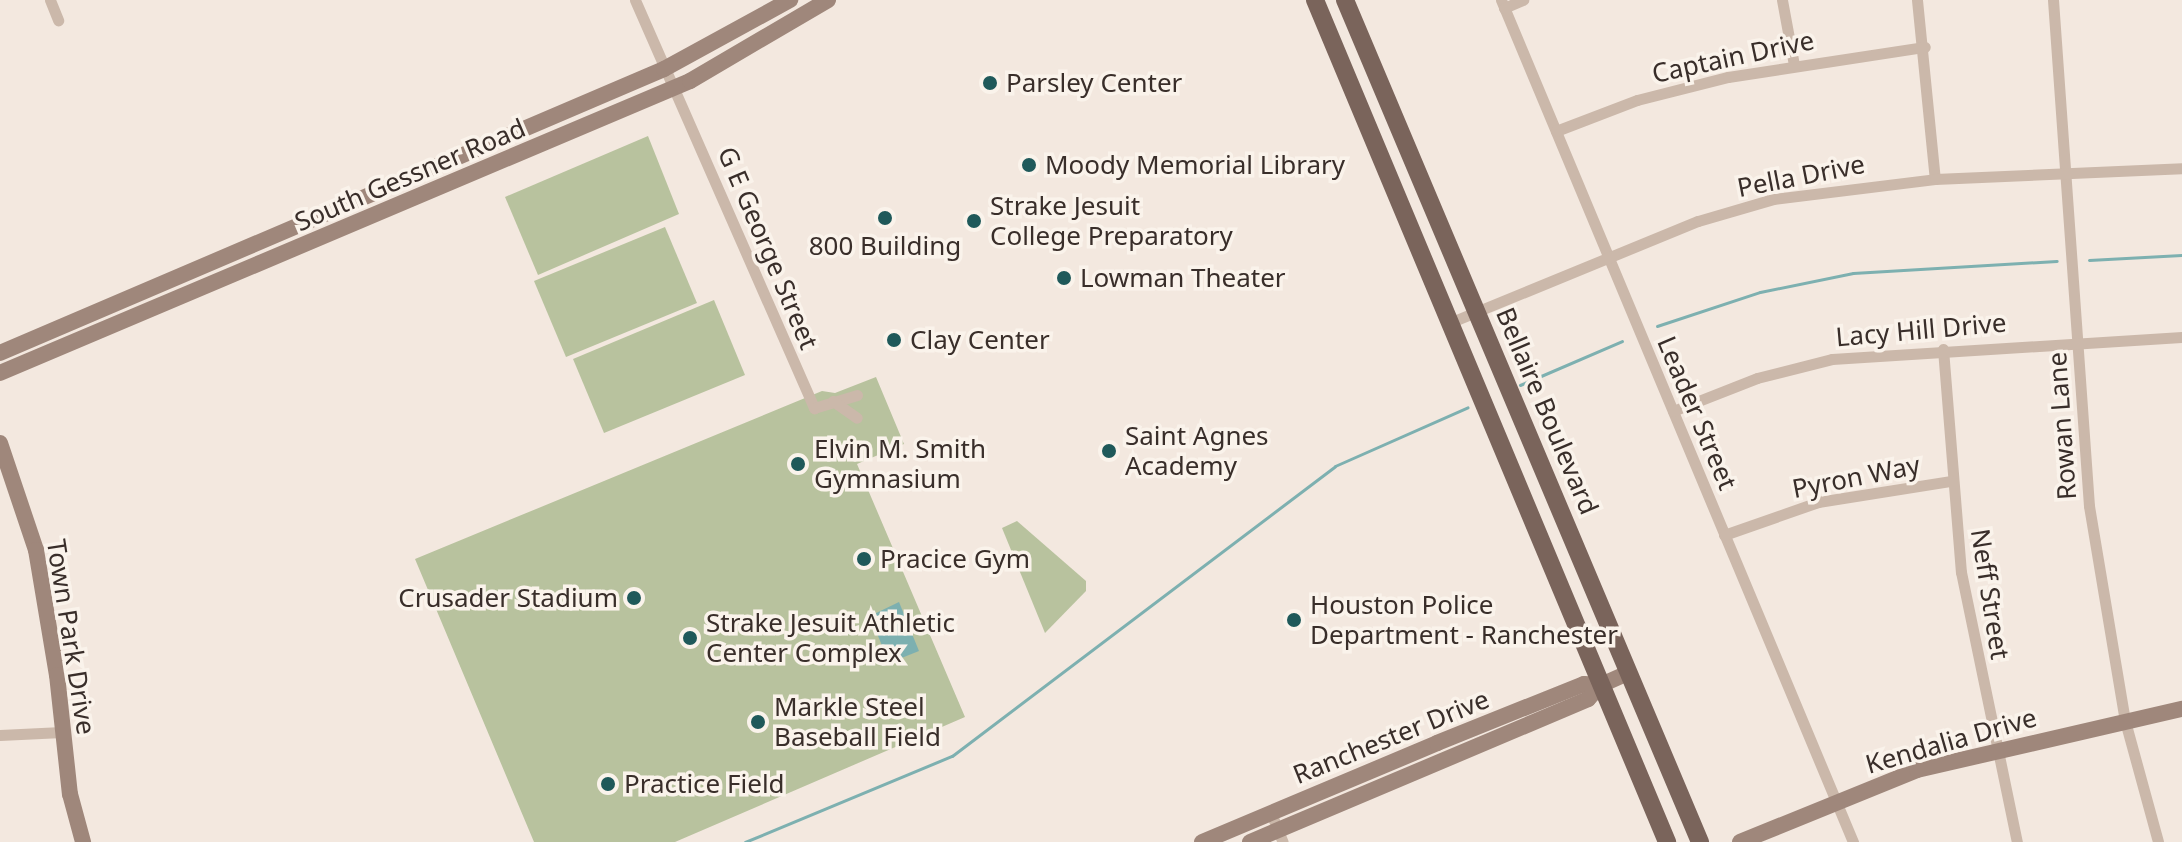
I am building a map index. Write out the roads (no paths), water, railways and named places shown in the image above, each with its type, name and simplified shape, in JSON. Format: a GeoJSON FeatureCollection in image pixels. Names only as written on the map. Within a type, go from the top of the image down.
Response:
{"type":"FeatureCollection","features":[{"type":"Feature","properties":{"kind":"main road","name":"South Gessner Road"},"geometry":{"type":"LineString","coordinates":[[0,353],[664,69],[790,0]]}},
{"type":"Feature","properties":{"kind":"main road","name":"South Gessner Road"},"geometry":{"type":"LineString","coordinates":[[0,373],[674,87],[749,51],[828,0]]}},
{"type":"Feature","properties":{"kind":"main road"},"geometry":{"type":"LineString","coordinates":[[1315,0],[1667,842]]}},
{"type":"Feature","properties":{"kind":"main road","name":"Bellaire Boulevard"},"geometry":{"type":"LineString","coordinates":[[1345,0],[1700,842]]}},
{"type":"Feature","properties":{"kind":"main road"},"geometry":{"type":"LineString","coordinates":[[527,128],[535,148]]}},
{"type":"Feature","properties":{"kind":"main road"},"geometry":{"type":"LineString","coordinates":[[1381,160],[1408,149]]}},
{"type":"Feature","properties":{"kind":"main road"},"geometry":{"type":"LineString","coordinates":[[406,179],[415,199]]}},
{"type":"Feature","properties":{"kind":"main road"},"geometry":{"type":"LineString","coordinates":[[289,230],[296,249]]}},
{"type":"Feature","properties":{"kind":"main road"},"geometry":{"type":"LineString","coordinates":[[167,282],[174,300]]}},
{"type":"Feature","properties":{"kind":"main road","name":"Town Park Drive"},"geometry":{"type":"LineString","coordinates":[[0,443],[36,550],[70,794],[83,842]]}},
{"type":"Feature","properties":{"kind":"main road","name":"Ranchester Drive"},"geometry":{"type":"LineString","coordinates":[[1250,842],[1281,836],[1444,761],[1584,684],[1601,685],[1628,673]]}},
{"type":"Feature","properties":{"kind":"main road","name":"Kendalia Drive"},"geometry":{"type":"LineString","coordinates":[[1740,842],[1917,770],[2182,709]]}},
{"type":"Feature","properties":{"kind":"main road","name":"Ranchester Drive"},"geometry":{"type":"LineString","coordinates":[[1202,842],[1437,743],[1510,723]]}},
{"type":"Feature","properties":{"kind":"main road"},"geometry":{"type":"LineString","coordinates":[[1437,743],[1444,761]]}},
{"type":"Feature","properties":{"kind":"street"},"geometry":{"type":"LineString","coordinates":[[50,0],[58,20]]}},
{"type":"Feature","properties":{"kind":"street"},"geometry":{"type":"LineString","coordinates":[[635,0],[674,87]]}},
{"type":"Feature","properties":{"kind":"street"},"geometry":{"type":"LineString","coordinates":[[1502,4],[1523,0]]}},
{"type":"Feature","properties":{"kind":"street"},"geometry":{"type":"LineString","coordinates":[[1782,0],[1794,65]]}},
{"type":"Feature","properties":{"kind":"street"},"geometry":{"type":"LineString","coordinates":[[1917,0],[1925,47],[1935,179]]}},
{"type":"Feature","properties":{"kind":"street","name":"Rowan Lane"},"geometry":{"type":"LineString","coordinates":[[2053,0],[2069,173],[2089,506],[2125,721],[2158,842]]}},
{"type":"Feature","properties":{"kind":"street","name":"Leader Street"},"geometry":{"type":"LineString","coordinates":[[1502,4],[1853,842]]}},
{"type":"Feature","properties":{"kind":"street","name":"Captain Drive"},"geometry":{"type":"LineString","coordinates":[[1556,131],[1637,100],[1794,65],[1925,47]]}},
{"type":"Feature","properties":{"kind":"street","name":"G E George Street"},"geometry":{"type":"LineString","coordinates":[[674,87],[814,408],[833,401],[857,418]]}},
{"type":"Feature","properties":{"kind":"street","name":"Pella Drive"},"geometry":{"type":"LineString","coordinates":[[1449,323],[1608,257],[1773,199],[1935,179],[2182,168]]}},
{"type":"Feature","properties":{"kind":"street","name":"Lacy Hill Drive"},"geometry":{"type":"LineString","coordinates":[[1673,411],[1757,378],[1832,359],[1943,349],[2182,337]]}},
{"type":"Feature","properties":{"kind":"street","name":"Neff Street"},"geometry":{"type":"LineString","coordinates":[[1943,349],[1951,481],[1961,572],[1995,750],[2017,842]]}},
{"type":"Feature","properties":{"kind":"street"},"geometry":{"type":"LineString","coordinates":[[833,401],[857,395]]}},
{"type":"Feature","properties":{"kind":"street","name":"Pyron Way"},"geometry":{"type":"LineString","coordinates":[[1724,535],[1818,502],[1951,481]]}},
{"type":"Feature","properties":{"kind":"street"},"geometry":{"type":"LineString","coordinates":[[0,735],[62,732]]}},
{"type":"Feature","properties":{"kind":"street"},"geometry":{"type":"LineString","coordinates":[[1271,813],[1281,836]]}},
{"type":"Feature","properties":{"kind":"water"},"geometry":{"type":"Polygon","coordinates":[[[899,602],[919,651],[889,663],[870,616],[899,602]]]}},
{"type":"Feature","properties":{"kind":"waterway"},"geometry":{"type":"LineString","coordinates":[[2089,260],[2182,255]]}},
{"type":"Feature","properties":{"kind":"waterway"},"geometry":{"type":"LineString","coordinates":[[1657,326],[1760,292],[1853,273],[2057,261]]}},
{"type":"Feature","properties":{"kind":"waterway"},"geometry":{"type":"LineString","coordinates":[[1520,385],[1622,341]]}},
{"type":"Feature","properties":{"kind":"waterway"},"geometry":{"type":"LineString","coordinates":[[745,842],[952,756],[1335,466],[1468,407]]}},
{"type":"Feature","properties":{"kind":"place","name":"Parsley Center"},"geometry":{"type":"Point","coordinates":[990,83]}},
{"type":"Feature","properties":{"kind":"place","name":"Moody Memorial Library"},"geometry":{"type":"Point","coordinates":[1029,165]}},
{"type":"Feature","properties":{"kind":"place","name":"800 Building"},"geometry":{"type":"Point","coordinates":[885,218]}},
{"type":"Feature","properties":{"kind":"place","name":"Strake Jesuit College Preparatory"},"geometry":{"type":"Point","coordinates":[974,221]}},
{"type":"Feature","properties":{"kind":"place","name":"Lowman Theater"},"geometry":{"type":"Point","coordinates":[1064,278]}},
{"type":"Feature","properties":{"kind":"place","name":"Clay Center"},"geometry":{"type":"Point","coordinates":[894,340]}},
{"type":"Feature","properties":{"kind":"place","name":"Saint Agnes Academy"},"geometry":{"type":"Point","coordinates":[1109,451]}},
{"type":"Feature","properties":{"kind":"place","name":"Elvin M. Smith Gymnasium"},"geometry":{"type":"Point","coordinates":[798,464]}},
{"type":"Feature","properties":{"kind":"place","name":"Pracice Gym"},"geometry":{"type":"Point","coordinates":[864,559]}},
{"type":"Feature","properties":{"kind":"place","name":"Crusader Stadium"},"geometry":{"type":"Point","coordinates":[634,598]}},
{"type":"Feature","properties":{"kind":"place","name":"Houston Police Department - Ranchester"},"geometry":{"type":"Point","coordinates":[1294,620]}},
{"type":"Feature","properties":{"kind":"place","name":"Strake Jesuit Athletic Center Complex"},"geometry":{"type":"Point","coordinates":[690,638]}},
{"type":"Feature","properties":{"kind":"place","name":"Markle Steel Baseball Field"},"geometry":{"type":"Point","coordinates":[758,722]}},
{"type":"Feature","properties":{"kind":"place","name":"Practice Field"},"geometry":{"type":"Point","coordinates":[608,784]}}]}
